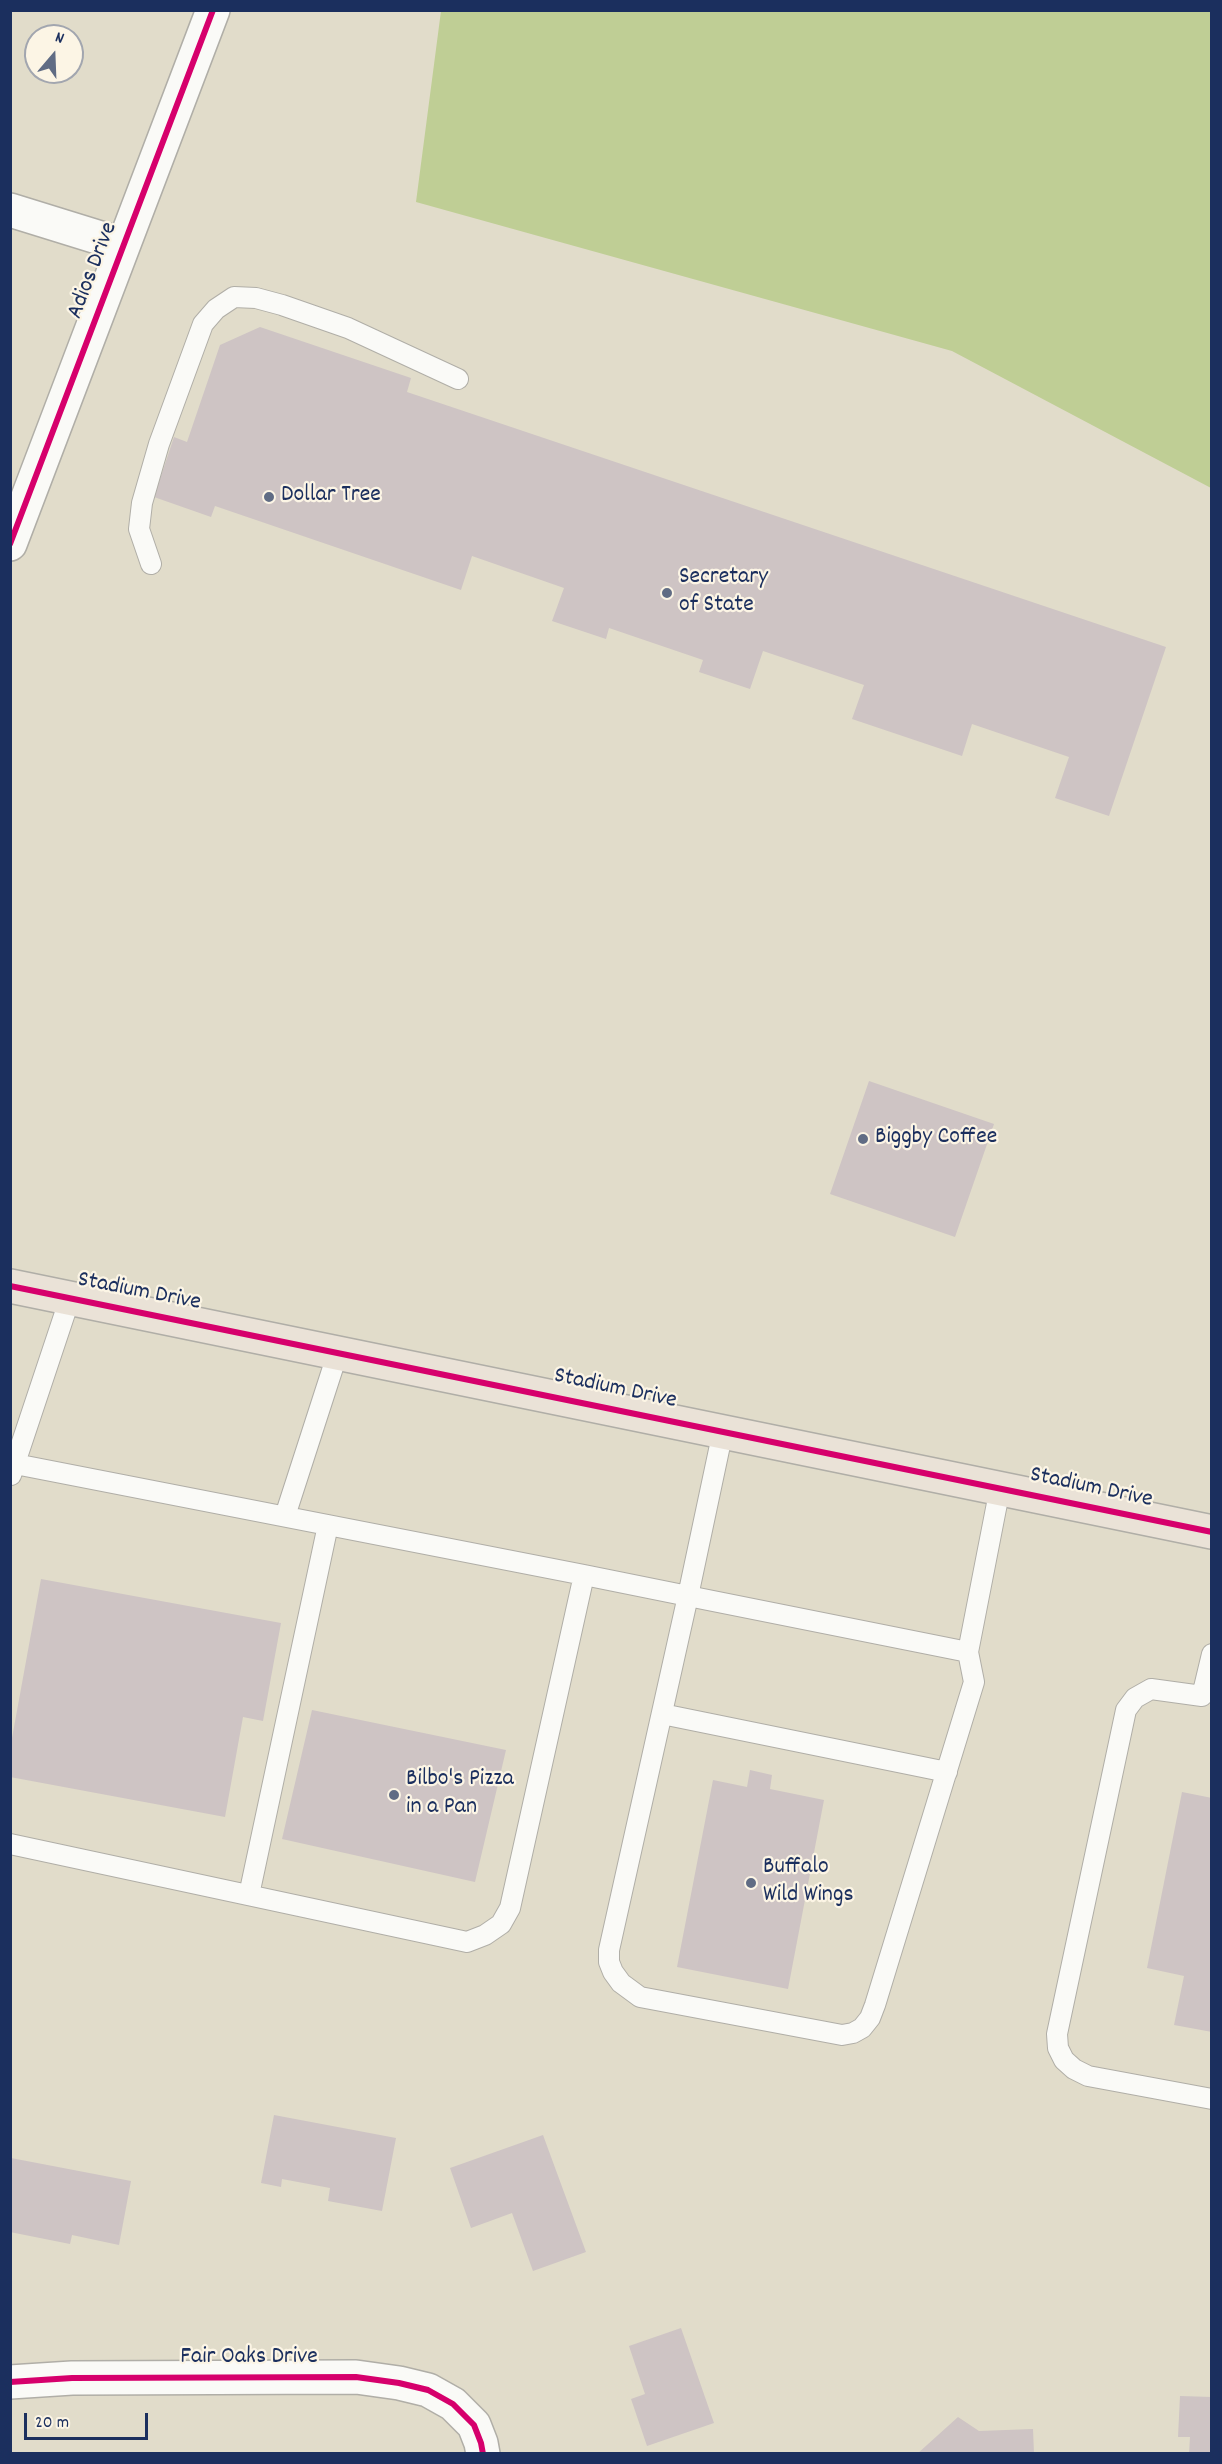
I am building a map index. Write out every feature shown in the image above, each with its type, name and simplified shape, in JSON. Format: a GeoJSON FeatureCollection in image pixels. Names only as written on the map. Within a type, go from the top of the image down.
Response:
{"type":"FeatureCollection","features":[{"type":"Feature","properties":{"kind":"main road","name":"Stadium Drive"},"geometry":{"type":"LineString","coordinates":[[10,1286],[1212,1532]]}},
{"type":"Feature","properties":{"kind":"street","name":"Adios Drive"},"geometry":{"type":"LineString","coordinates":[[10,544],[213,10]]}},
{"type":"Feature","properties":{"kind":"street"},"geometry":{"type":"LineString","coordinates":[[10,210],[123,245]]}},
{"type":"Feature","properties":{"kind":"street","name":"Fair Oaks Drive"},"geometry":{"type":"LineString","coordinates":[[10,2382],[72,2378],[357,2377],[428,2390],[453,2404],[478,2439]]}},
{"type":"Feature","properties":{"kind":"lane"},"geometry":{"type":"LineString","coordinates":[[151,564],[139,529],[142,504],[159,444],[203,324],[216,309],[234,297],[256,298],[282,305],[348,328],[458,379]]}},
{"type":"Feature","properties":{"kind":"lane"},"geometry":{"type":"LineString","coordinates":[[70,1298],[12,1467],[285,1516],[968,1652]]}},
{"type":"Feature","properties":{"kind":"lane"},"geometry":{"type":"LineString","coordinates":[[285,1516],[338,1352]]}},
{"type":"Feature","properties":{"kind":"lane"},"geometry":{"type":"LineString","coordinates":[[723,1431],[609,1950],[613,1972],[621,1983],[640,1997],[842,2035],[862,2028],[870,2018],[974,1682],[968,1652],[1000,1488]]}},
{"type":"Feature","properties":{"kind":"lane"},"geometry":{"type":"LineString","coordinates":[[249,1896],[328,1525]]}},
{"type":"Feature","properties":{"kind":"lane"},"geometry":{"type":"LineString","coordinates":[[10,1844],[467,1942],[485,1935],[501,1923],[510,1908],[584,1575]]}},
{"type":"Feature","properties":{"kind":"lane"},"geometry":{"type":"LineString","coordinates":[[1212,1654],[1202,1696],[1150,1689],[1135,1698],[1126,1710],[1057,2034],[1058,2048],[1064,2060],[1074,2069],[1088,2076],[1212,2099]]}},
{"type":"Feature","properties":{"kind":"lane"},"geometry":{"type":"LineString","coordinates":[[662,1714],[947,1772]]}},
{"type":"Feature","properties":{"kind":"green space"},"geometry":{"type":"Polygon","coordinates":[[[441,11],[1211,11],[1211,488],[952,351],[416,202],[441,11]]]}},
{"type":"Feature","properties":{"kind":"building"},"geometry":{"type":"Polygon","coordinates":[[[260,327],[411,378],[407,392],[1166,647],[1109,816],[1055,798],[1069,757],[972,724],[962,756],[852,719],[864,685],[763,651],[750,689],[699,672],[703,660],[609,628],[606,639],[552,621],[564,588],[472,556],[461,590],[215,506],[211,517],[154,497],[174,437],[187,442],[220,345],[260,327]]]}},
{"type":"Feature","properties":{"kind":"building"},"geometry":{"type":"Polygon","coordinates":[[[869,1081],[994,1124],[955,1237],[830,1194],[869,1081]]]}},
{"type":"Feature","properties":{"kind":"building"},"geometry":{"type":"Polygon","coordinates":[[[41,1579],[281,1623],[263,1721],[243,1717],[225,1817],[10,1777],[10,1749],[41,1579]]]}},
{"type":"Feature","properties":{"kind":"building","name":"Bilbo's Pizza in a Pan"},"geometry":{"type":"Polygon","coordinates":[[[312,1710],[506,1750],[475,1882],[282,1839],[312,1710]]]}},
{"type":"Feature","properties":{"kind":"building","name":"Buffalo Wild Wings"},"geometry":{"type":"Polygon","coordinates":[[[750,1770],[772,1775],[770,1789],[824,1800],[788,1989],[677,1967],[713,1780],[747,1787],[750,1770]]]}},
{"type":"Feature","properties":{"kind":"building"},"geometry":{"type":"Polygon","coordinates":[[[1182,1792],[1212,1798],[1212,2032],[1174,2025],[1184,1976],[1147,1968],[1182,1792]]]}},
{"type":"Feature","properties":{"kind":"building"},"geometry":{"type":"Polygon","coordinates":[[[274,2115],[396,2138],[382,2211],[328,2201],[330,2188],[282,2179],[281,2187],[261,2183],[274,2115]]]}},
{"type":"Feature","properties":{"kind":"building"},"geometry":{"type":"Polygon","coordinates":[[[543,2135],[586,2252],[533,2271],[512,2213],[471,2228],[450,2168],[543,2135]]]}},
{"type":"Feature","properties":{"kind":"building"},"geometry":{"type":"Polygon","coordinates":[[[11,2158],[131,2181],[119,2245],[72,2235],[70,2244],[10,2232],[11,2158]]]}},
{"type":"Feature","properties":{"kind":"building"},"geometry":{"type":"Polygon","coordinates":[[[681,2328],[714,2423],[647,2446],[631,2399],[645,2394],[629,2346],[681,2328]]]}},
{"type":"Feature","properties":{"kind":"building"},"geometry":{"type":"Polygon","coordinates":[[[1180,2396],[1212,2397],[1212,2454],[1189,2454],[1190,2437],[1178,2437],[1180,2396]]]}},
{"type":"Feature","properties":{"kind":"building"},"geometry":{"type":"Polygon","coordinates":[[[958,2417],[979,2431],[1033,2429],[1034,2454],[917,2454],[958,2417]]]}},
{"type":"Feature","properties":{"kind":"cycle path"},"geometry":{"type":"LineString","coordinates":[[10,544],[213,10]]}},
{"type":"Feature","properties":{"kind":"cycle path"},"geometry":{"type":"LineString","coordinates":[[10,1286],[1212,1532]]}},
{"type":"Feature","properties":{"kind":"cycle path"},"geometry":{"type":"LineString","coordinates":[[10,2382],[72,2378],[356,2377],[399,2383],[428,2390],[453,2404],[474,2425],[483,2454]]}},
{"type":"Feature","properties":{"kind":"place","name":"Dollar Tree"},"geometry":{"type":"Point","coordinates":[269,497]}},
{"type":"Feature","properties":{"kind":"place","name":"Secretary of State"},"geometry":{"type":"Point","coordinates":[667,593]}},
{"type":"Feature","properties":{"kind":"place","name":"Biggby Coffee"},"geometry":{"type":"Point","coordinates":[863,1139]}},
{"type":"Feature","properties":{"kind":"place","name":"Bilbo's Pizza in a Pan"},"geometry":{"type":"Point","coordinates":[394,1795]}},
{"type":"Feature","properties":{"kind":"place","name":"Buffalo Wild Wings"},"geometry":{"type":"Point","coordinates":[751,1883]}}]}
